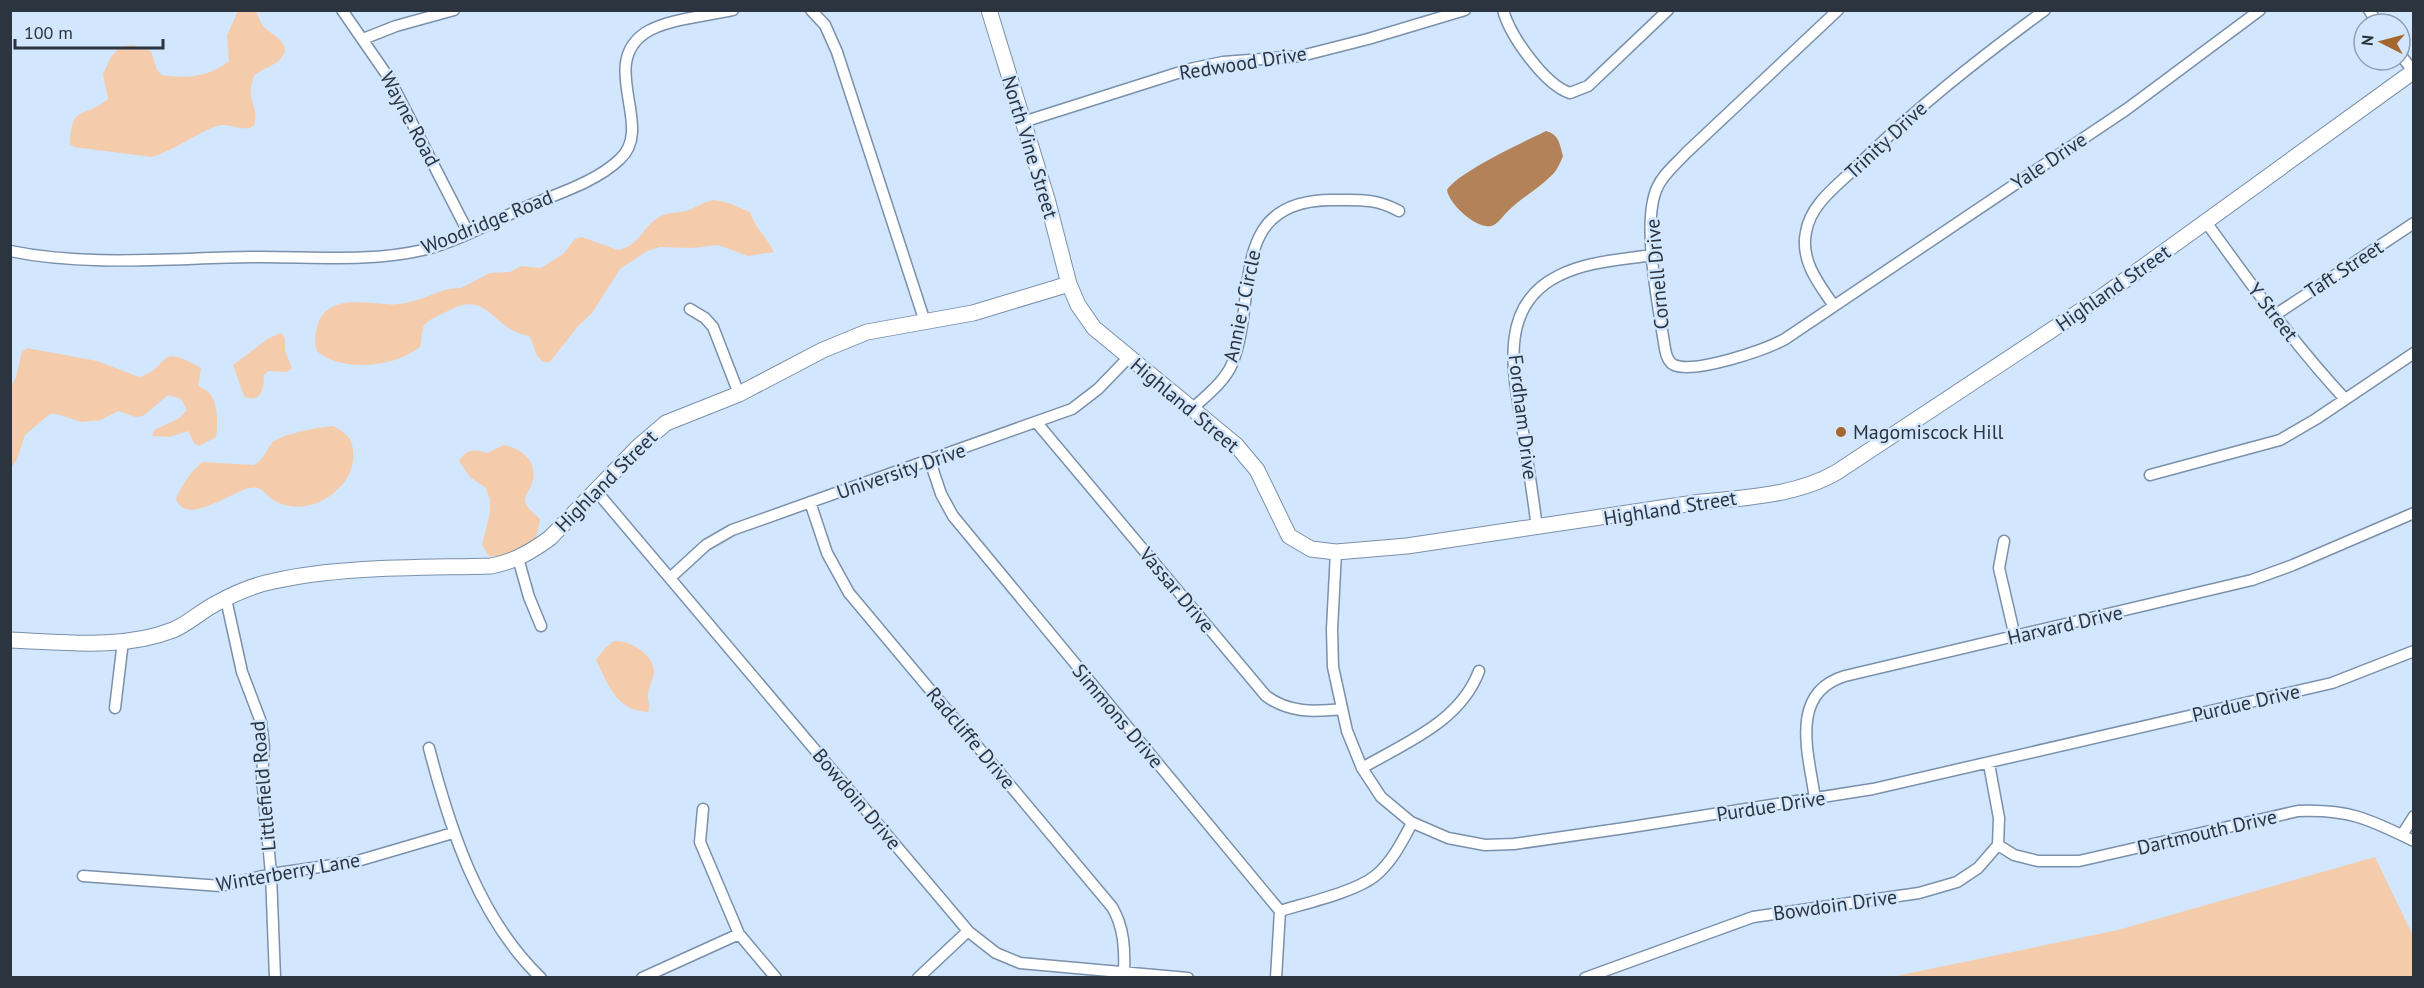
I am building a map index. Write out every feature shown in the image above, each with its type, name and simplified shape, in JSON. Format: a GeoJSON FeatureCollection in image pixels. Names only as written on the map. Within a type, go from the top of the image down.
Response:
{"type":"FeatureCollection","features":[{"type":"Feature","properties":{"kind":"street","name":"Wayne Road"},"geometry":{"type":"LineString","coordinates":[[342,10],[389,78],[468,232]]}},
{"type":"Feature","properties":{"kind":"street"},"geometry":{"type":"LineString","coordinates":[[363,39],[387,29],[454,10]]}},
{"type":"Feature","properties":{"kind":"street","name":"Woodridge Road"},"geometry":{"type":"LineString","coordinates":[[10,251],[45,258],[349,257],[387,255],[441,245],[578,185],[615,164],[628,149],[632,136],[625,72],[627,58],[634,44],[645,33],[666,25],[733,10]]}},
{"type":"Feature","properties":{"kind":"street"},"geometry":{"type":"LineString","coordinates":[[811,10],[821,19],[833,43],[925,322]]}},
{"type":"Feature","properties":{"kind":"street","name":"North Vine Street"},"geometry":{"type":"LineString","coordinates":[[989,10],[1069,284]]}},
{"type":"Feature","properties":{"kind":"street","name":"Redwood Drive"},"geometry":{"type":"LineString","coordinates":[[1023,122],[1180,71],[1223,62],[1301,56],[1465,10]]}},
{"type":"Feature","properties":{"kind":"street"},"geometry":{"type":"LineString","coordinates":[[1503,10],[1511,30],[1531,59],[1549,80],[1570,93],[1588,86],[1668,10]]}},
{"type":"Feature","properties":{"kind":"street","name":"Cornell Drive"},"geometry":{"type":"LineString","coordinates":[[1834,306],[1785,339],[1756,352],[1715,362],[1676,365],[1669,360],[1665,349],[1649,231],[1650,212],[1657,189],[1664,178],[1686,153],[1838,10]]}},
{"type":"Feature","properties":{"kind":"street","name":"Trinity Drive"},"geometry":{"type":"LineString","coordinates":[[1834,306],[1814,276],[1806,257],[1807,225],[1820,203],[1867,155],[1942,88],[2046,10]]}},
{"type":"Feature","properties":{"kind":"street","name":"Yale Drive"},"geometry":{"type":"LineString","coordinates":[[1834,306],[2127,109],[2260,10]]}},
{"type":"Feature","properties":{"kind":"street","name":"Highland Street"},"geometry":{"type":"LineString","coordinates":[[10,640],[123,641],[174,630],[226,599],[261,584],[291,578],[361,571],[491,566],[518,558],[550,538],[597,492],[638,447],[672,420],[739,394],[823,350],[867,332],[973,313],[1069,284],[1077,305],[1087,320],[1128,358],[1193,408],[1236,445],[1257,470],[1289,536],[1308,548],[1336,552],[1407,546],[1764,494],[1802,486],[1825,478],[2037,341],[2206,222],[2413,71]]}},
{"type":"Feature","properties":{"kind":"street","name":"Annie J Circle"},"geometry":{"type":"LineString","coordinates":[[1193,408],[1224,378],[1232,365],[1238,346],[1254,248],[1271,220],[1293,207],[1328,200],[1374,201],[1384,203],[1399,211]]}},
{"type":"Feature","properties":{"kind":"street","name":"Y Street"},"geometry":{"type":"LineString","coordinates":[[2206,222],[2275,315],[2345,399]]}},
{"type":"Feature","properties":{"kind":"street","name":"Taft Street"},"geometry":{"type":"LineString","coordinates":[[2275,315],[2414,223]]}},
{"type":"Feature","properties":{"kind":"street","name":"Fordham Drive"},"geometry":{"type":"LineString","coordinates":[[1538,528],[1513,367],[1514,341],[1520,316],[1535,293],[1563,273],[1579,267],[1652,255]]}},
{"type":"Feature","properties":{"kind":"street"},"geometry":{"type":"LineString","coordinates":[[690,309],[705,318],[713,327],[739,394]]}},
{"type":"Feature","properties":{"kind":"street"},"geometry":{"type":"LineString","coordinates":[[2150,475],[2280,440],[2305,426],[2414,353]]}},
{"type":"Feature","properties":{"kind":"street","name":"University Drive"},"geometry":{"type":"LineString","coordinates":[[670,578],[706,545],[725,533],[1037,423],[1078,406],[1128,358]]}},
{"type":"Feature","properties":{"kind":"street","name":"Vassar Drive"},"geometry":{"type":"LineString","coordinates":[[1037,423],[1266,696],[1293,710],[1342,710]]}},
{"type":"Feature","properties":{"kind":"street","name":"Simmons Drive"},"geometry":{"type":"LineString","coordinates":[[930,460],[935,480],[953,516],[1280,911]]}},
{"type":"Feature","properties":{"kind":"street","name":"Bowdoin Drive"},"geometry":{"type":"LineString","coordinates":[[597,492],[968,931],[992,951],[1014,961],[1034,965],[1188,978]]}},
{"type":"Feature","properties":{"kind":"street","name":"Radcliffe Drive"},"geometry":{"type":"LineString","coordinates":[[810,502],[827,553],[849,593],[1112,907],[1124,942],[1124,972]]}},
{"type":"Feature","properties":{"kind":"street","name":"Harvard Drive"},"geometry":{"type":"LineString","coordinates":[[1815,799],[1806,724],[1811,702],[1823,686],[1845,676],[2252,580],[2293,565],[2414,513]]}},
{"type":"Feature","properties":{"kind":"street"},"geometry":{"type":"LineString","coordinates":[[2004,541],[1999,568],[2015,637]]}},
{"type":"Feature","properties":{"kind":"street","name":"Purdue Drive"},"geometry":{"type":"LineString","coordinates":[[1336,552],[1332,649],[1335,682],[1350,741],[1362,768],[1381,797],[1412,823],[1448,838],[1472,844],[1495,845],[1625,828],[1873,789],[2332,683],[2414,651]]}},
{"type":"Feature","properties":{"kind":"street"},"geometry":{"type":"LineString","coordinates":[[518,558],[529,597],[541,626]]}},
{"type":"Feature","properties":{"kind":"street","name":"Littlefield Road"},"geometry":{"type":"LineString","coordinates":[[226,599],[242,672],[261,722],[264,747],[262,777],[271,874],[275,978]]}},
{"type":"Feature","properties":{"kind":"street"},"geometry":{"type":"LineString","coordinates":[[115,708],[123,641]]}},
{"type":"Feature","properties":{"kind":"street"},"geometry":{"type":"LineString","coordinates":[[1362,768],[1440,722],[1463,698],[1479,671]]}},
{"type":"Feature","properties":{"kind":"street"},"geometry":{"type":"LineString","coordinates":[[429,748],[453,833],[476,884],[526,963],[541,978]]}},
{"type":"Feature","properties":{"kind":"street"},"geometry":{"type":"LineString","coordinates":[[1989,764],[1999,818],[1998,845]]}},
{"type":"Feature","properties":{"kind":"street"},"geometry":{"type":"LineString","coordinates":[[703,809],[700,842],[739,934],[776,978]]}},
{"type":"Feature","properties":{"kind":"street","name":"Dartmouth Drive"},"geometry":{"type":"LineString","coordinates":[[1998,845],[2014,855],[2038,861],[2079,861],[2298,811],[2325,810],[2359,816],[2414,841]]}},
{"type":"Feature","properties":{"kind":"street"},"geometry":{"type":"LineString","coordinates":[[2402,835],[2414,816]]}},
{"type":"Feature","properties":{"kind":"street"},"geometry":{"type":"LineString","coordinates":[[1276,978],[1280,911],[1358,886],[1372,878],[1394,855],[1412,823]]}},
{"type":"Feature","properties":{"kind":"street","name":"Winterberry Lane"},"geometry":{"type":"LineString","coordinates":[[83,876],[221,886],[271,874],[354,862],[453,833]]}},
{"type":"Feature","properties":{"kind":"street","name":"Bowdoin Drive"},"geometry":{"type":"LineString","coordinates":[[1585,978],[1753,917],[1919,893],[1948,885],[1973,872],[1998,845]]}},
{"type":"Feature","properties":{"kind":"street"},"geometry":{"type":"LineString","coordinates":[[918,978],[968,931]]}},
{"type":"Feature","properties":{"kind":"street"},"geometry":{"type":"LineString","coordinates":[[642,978],[739,934]]}},
{"type":"Feature","properties":{"kind":"shaded area"},"geometry":{"type":"Polygon","coordinates":[[[238,11],[256,11],[263,26],[283,44],[285,52],[273,65],[254,76],[251,97],[255,112],[254,126],[245,128],[217,126],[152,157],[74,147],[70,144],[73,122],[76,117],[108,99],[103,74],[111,57],[120,47],[133,45],[151,51],[157,70],[162,75],[188,77],[206,74],[229,61],[227,35],[238,11]]]}},
{"type":"Feature","properties":{"kind":"shaded area"},"geometry":{"type":"Polygon","coordinates":[[[1546,131],[1554,135],[1560,144],[1563,156],[1558,167],[1546,181],[1513,206],[1495,224],[1485,226],[1478,224],[1453,202],[1447,190],[1464,175],[1546,131]]]}},
{"type":"Feature","properties":{"kind":"shaded area"},"geometry":{"type":"Polygon","coordinates":[[[713,200],[726,202],[750,212],[774,252],[748,256],[718,245],[692,248],[660,247],[647,251],[620,269],[592,313],[578,326],[550,362],[539,358],[529,336],[516,332],[490,313],[473,305],[463,305],[431,320],[424,325],[420,347],[397,359],[383,363],[354,365],[328,358],[317,351],[315,338],[318,324],[332,307],[354,302],[405,303],[448,289],[461,288],[490,273],[510,272],[521,266],[541,268],[563,254],[575,239],[582,237],[618,250],[626,248],[659,217],[686,211],[713,200]]]}},
{"type":"Feature","properties":{"kind":"shaded area"},"geometry":{"type":"Polygon","coordinates":[[[281,333],[285,338],[285,351],[292,368],[287,372],[268,371],[264,375],[262,390],[258,397],[244,396],[233,365],[269,338],[281,333]]]}},
{"type":"Feature","properties":{"kind":"shaded area"},"geometry":{"type":"Polygon","coordinates":[[[27,348],[97,361],[139,377],[149,373],[169,357],[186,360],[201,368],[198,386],[209,393],[215,403],[216,437],[199,446],[194,443],[188,431],[170,437],[152,436],[154,430],[178,419],[187,410],[181,399],[168,395],[143,416],[136,417],[118,411],[101,420],[81,422],[50,414],[25,435],[17,459],[11,468],[11,387],[22,352],[27,348]]]}},
{"type":"Feature","properties":{"kind":"shaded area"},"geometry":{"type":"Polygon","coordinates":[[[333,426],[345,434],[353,448],[350,473],[337,490],[315,504],[298,507],[281,504],[254,487],[200,509],[190,510],[182,507],[176,499],[187,479],[202,462],[254,465],[260,461],[276,440],[301,431],[333,426]]]}},
{"type":"Feature","properties":{"kind":"shaded area"},"geometry":{"type":"Polygon","coordinates":[[[504,445],[523,453],[531,463],[534,476],[525,503],[540,519],[536,539],[507,554],[489,556],[482,545],[490,513],[490,500],[486,488],[470,477],[459,461],[471,451],[487,453],[504,445]]]}},
{"type":"Feature","properties":{"kind":"shaded area"},"geometry":{"type":"Polygon","coordinates":[[[614,641],[633,645],[649,658],[652,664],[654,673],[648,694],[648,712],[628,707],[621,702],[596,660],[614,641]]]}},
{"type":"Feature","properties":{"kind":"shaded area"},"geometry":{"type":"Polygon","coordinates":[[[2375,857],[2413,936],[2413,977],[1891,977],[2118,930],[2375,857]]]}},
{"type":"Feature","properties":{"kind":"place","name":"Magomiscock Hill"},"geometry":{"type":"Point","coordinates":[1841,432]}}]}
